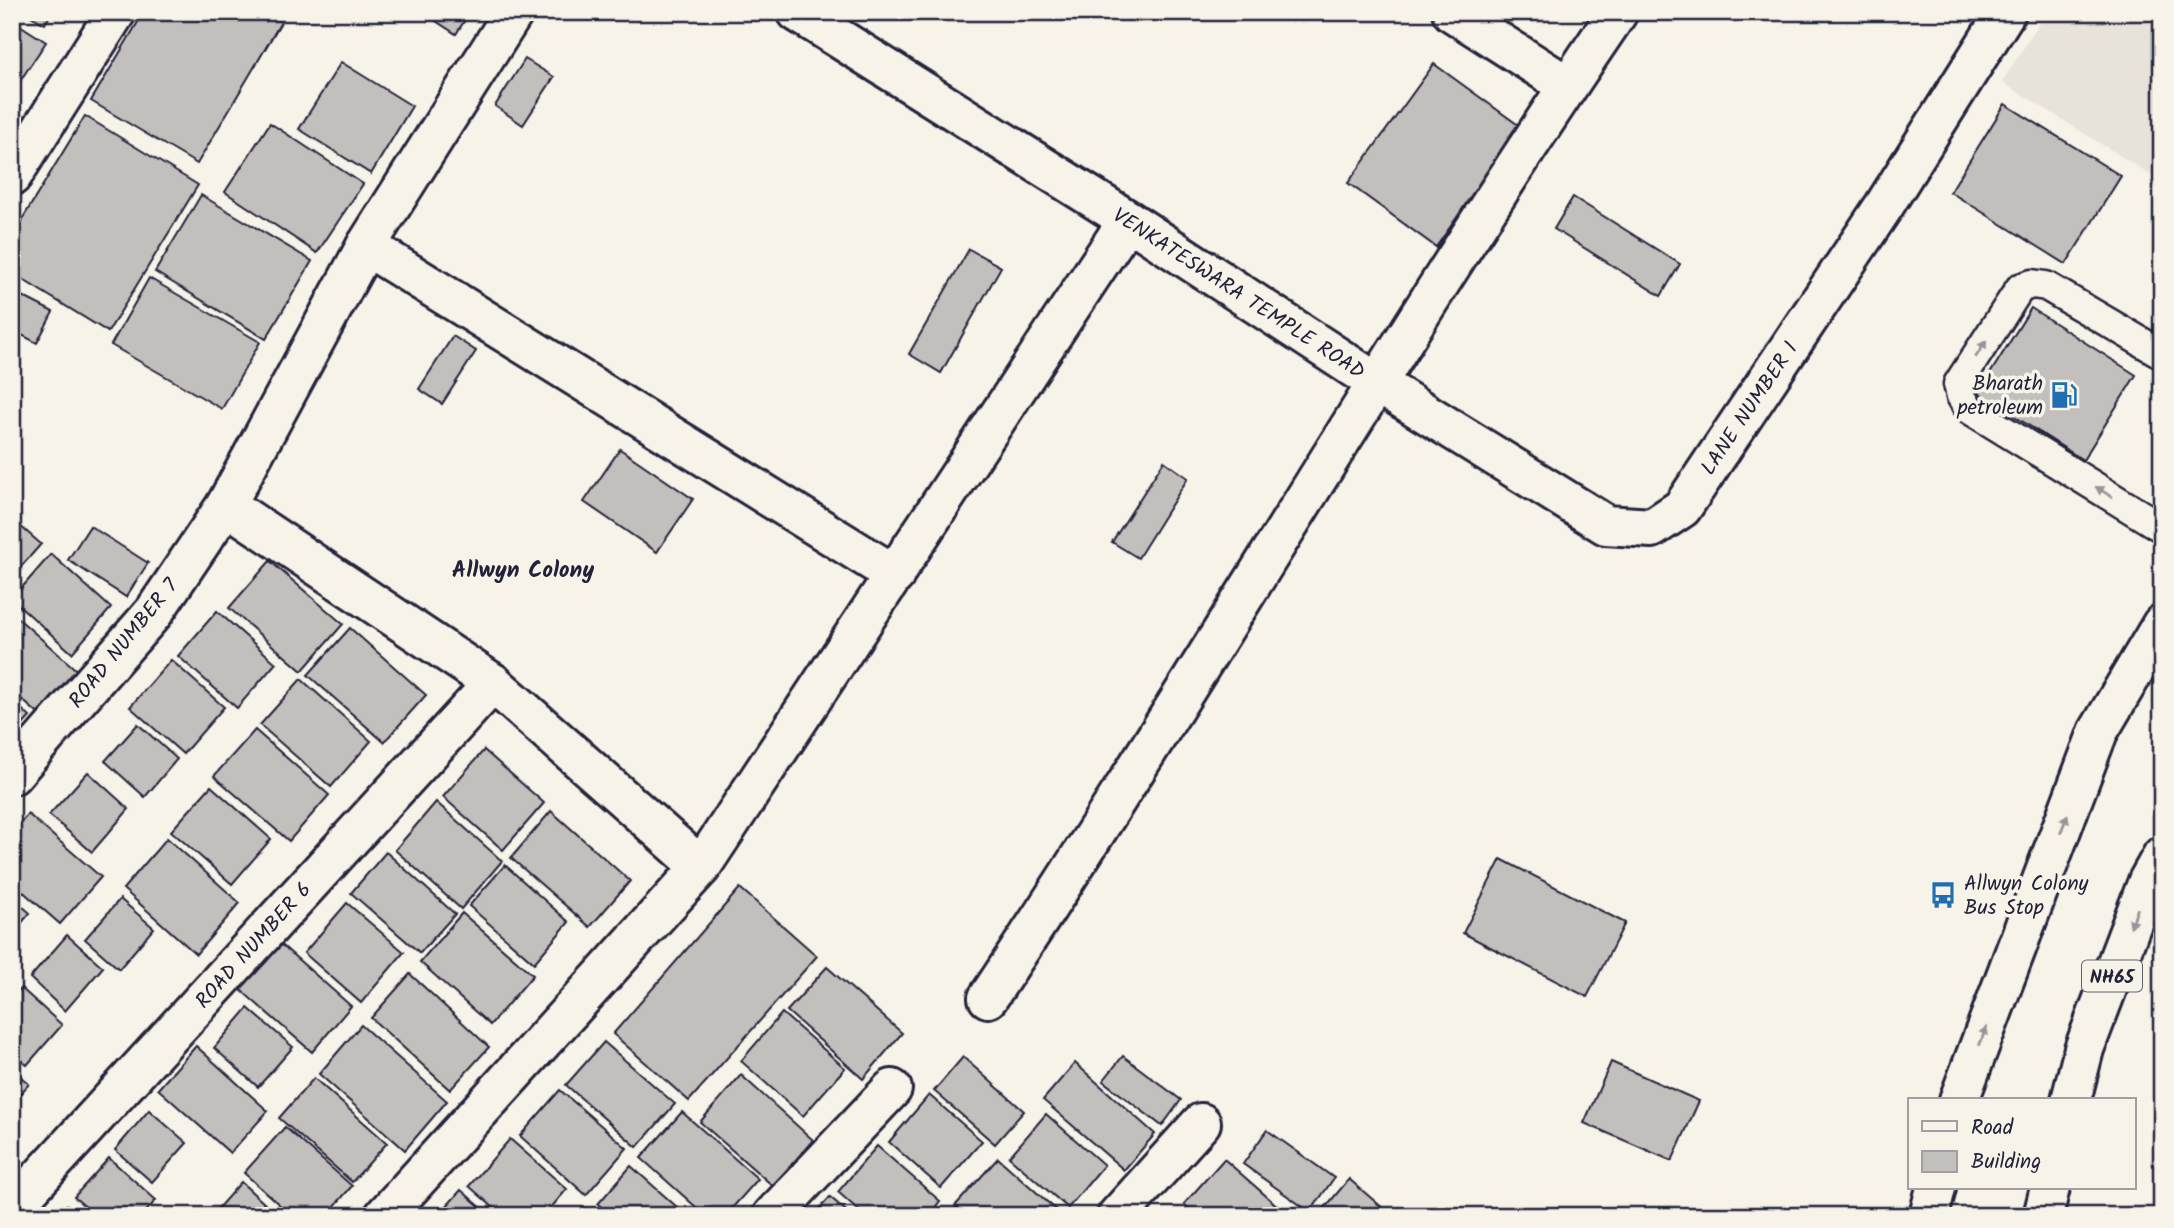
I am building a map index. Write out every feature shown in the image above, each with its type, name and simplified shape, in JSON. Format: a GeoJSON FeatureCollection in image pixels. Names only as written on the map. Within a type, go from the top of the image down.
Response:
{"type":"FeatureCollection","features":[{"type":"Feature","properties":{"kind":"main road"},"geometry":{"type":"LineString","coordinates":[[12,176],[116,12]]}},
{"type":"Feature","properties":{"kind":"main road","name":"ROAD NUMBER 7"},"geometry":{"type":"LineString","coordinates":[[12,775],[154,612],[226,505],[366,246],[514,12]]}},
{"type":"Feature","properties":{"kind":"main road","name":"VENKATESWARA TEMPLE ROAD"},"geometry":{"type":"LineString","coordinates":[[797,12],[1128,220],[1377,383],[1618,12]]}},
{"type":"Feature","properties":{"kind":"main road"},"geometry":{"type":"LineString","coordinates":[[1452,12],[1568,86]]}},
{"type":"Feature","properties":{"kind":"main road","name":"LANE NUMBER 1"},"geometry":{"type":"LineString","coordinates":[[1377,383],[1606,525],[1652,528],[1682,508],[1884,206],[2006,12]]}},
{"type":"Feature","properties":{"kind":"main road"},"geometry":{"type":"LineString","coordinates":[[384,1216],[701,867],[1128,220]]}},
{"type":"Feature","properties":{"kind":"main road"},"geometry":{"type":"LineString","coordinates":[[366,246],[895,575]]}},
{"type":"Feature","properties":{"kind":"main road"},"geometry":{"type":"LineString","coordinates":[[988,998],[1069,877],[1377,383]]}},
{"type":"Feature","properties":{"kind":"main road"},"geometry":{"type":"LineString","coordinates":[[226,505],[493,682],[701,867]]}},
{"type":"Feature","properties":{"kind":"main road"},"geometry":{"type":"LineString","coordinates":[[1960,1098],[2098,732],[2162,624]]}},
{"type":"Feature","properties":{"kind":"main road","name":"ROAD NUMBER 6"},"geometry":{"type":"LineString","coordinates":[[12,1208],[493,682]]}},
{"type":"Feature","properties":{"kind":"main road","name":"NH65"},"geometry":{"type":"LineString","coordinates":[[2072,1098],[2084,1049],[2148,881],[2162,856]]}},
{"type":"Feature","properties":{"kind":"main road"},"geometry":{"type":"LineString","coordinates":[[772,1216],[892,1089]]}},
{"type":"Feature","properties":{"kind":"main road"},"geometry":{"type":"LineString","coordinates":[[1117,1216],[1201,1123]]}},
{"type":"Feature","properties":{"kind":"main road"},"geometry":{"type":"LineString","coordinates":[[1929,1216],[1936,1190]]}},
{"type":"Feature","properties":{"kind":"main road"},"geometry":{"type":"LineString","coordinates":[[2043,1216],[2050,1190]]}},
{"type":"Feature","properties":{"kind":"lane"},"geometry":{"type":"LineString","coordinates":[[2162,354],[2046,286],[2032,284],[2020,288],[1958,384],[1969,409],[2162,528]]}},
{"type":"Feature","properties":{"kind":"shaded area"},"geometry":{"type":"Polygon","coordinates":[[[2046,12],[2162,12],[2162,182],[2002,82],[2046,12]]]}},
{"type":"Feature","properties":{"kind":"building"},"geometry":{"type":"Polygon","coordinates":[[[24,12],[52,12],[45,24],[24,12]]]}},
{"type":"Feature","properties":{"kind":"building"},"geometry":{"type":"Polygon","coordinates":[[[144,12],[264,12],[281,22],[197,164],[91,101],[144,12]]]}},
{"type":"Feature","properties":{"kind":"building"},"geometry":{"type":"Polygon","coordinates":[[[422,12],[470,12],[456,34],[422,12]]]}},
{"type":"Feature","properties":{"kind":"building"},"geometry":{"type":"Polygon","coordinates":[[[12,20],[46,42],[12,93],[12,20]]]}},
{"type":"Feature","properties":{"kind":"building"},"geometry":{"type":"Polygon","coordinates":[[[525,59],[554,77],[523,125],[495,106],[525,59]]]}},
{"type":"Feature","properties":{"kind":"building"},"geometry":{"type":"Polygon","coordinates":[[[341,62],[412,106],[371,174],[299,129],[341,62]]]}},
{"type":"Feature","properties":{"kind":"building"},"geometry":{"type":"Polygon","coordinates":[[[1434,64],[1521,127],[1436,247],[1348,183],[1434,64]]]}},
{"type":"Feature","properties":{"kind":"building"},"geometry":{"type":"Polygon","coordinates":[[[2005,104],[2121,176],[2066,264],[1950,192],[2005,104]]]}},
{"type":"Feature","properties":{"kind":"building"},"geometry":{"type":"Polygon","coordinates":[[[85,116],[198,185],[108,332],[12,273],[12,236],[85,116]]]}},
{"type":"Feature","properties":{"kind":"building"},"geometry":{"type":"Polygon","coordinates":[[[270,123],[363,184],[317,253],[225,192],[270,123]]]}},
{"type":"Feature","properties":{"kind":"building"},"geometry":{"type":"Polygon","coordinates":[[[201,195],[312,261],[266,339],[155,272],[201,195]]]}},
{"type":"Feature","properties":{"kind":"building"},"geometry":{"type":"Polygon","coordinates":[[[1573,197],[1680,264],[1661,296],[1554,229],[1573,197]]]}},
{"type":"Feature","properties":{"kind":"building"},"geometry":{"type":"Polygon","coordinates":[[[969,249],[1001,267],[941,373],[909,354],[969,249]]]}},
{"type":"Feature","properties":{"kind":"building"},"geometry":{"type":"Polygon","coordinates":[[[149,278],[260,342],[222,409],[111,345],[149,278]]]}},
{"type":"Feature","properties":{"kind":"building"},"geometry":{"type":"Polygon","coordinates":[[[12,291],[53,312],[37,343],[12,330],[12,291]]]}},
{"type":"Feature","properties":{"kind":"building"},"geometry":{"type":"Polygon","coordinates":[[[2031,308],[2136,375],[2083,460],[1978,393],[2031,308]]]}},
{"type":"Feature","properties":{"kind":"building"},"geometry":{"type":"Polygon","coordinates":[[[453,336],[476,351],[442,404],[419,389],[453,336]]]}},
{"type":"Feature","properties":{"kind":"building"},"geometry":{"type":"Polygon","coordinates":[[[620,449],[693,499],[657,552],[584,502],[620,449]]]}},
{"type":"Feature","properties":{"kind":"building"},"geometry":{"type":"Polygon","coordinates":[[[1164,461],[1188,478],[1138,558],[1112,542],[1164,461]]]}},
{"type":"Feature","properties":{"kind":"building"},"geometry":{"type":"Polygon","coordinates":[[[12,519],[41,544],[12,577],[12,519]]]}},
{"type":"Feature","properties":{"kind":"building"},"geometry":{"type":"Polygon","coordinates":[[[90,526],[148,563],[126,597],[68,560],[90,526]]]}},
{"type":"Feature","properties":{"kind":"building"},"geometry":{"type":"Polygon","coordinates":[[[51,554],[111,608],[72,653],[12,599],[51,554]]]}},
{"type":"Feature","properties":{"kind":"building"},"geometry":{"type":"Polygon","coordinates":[[[270,561],[343,624],[302,671],[229,608],[270,561]]]}},
{"type":"Feature","properties":{"kind":"building"},"geometry":{"type":"Polygon","coordinates":[[[217,611],[276,663],[237,708],[178,656],[217,611]]]}},
{"type":"Feature","properties":{"kind":"building"},"geometry":{"type":"Polygon","coordinates":[[[12,613],[81,674],[43,718],[12,691],[12,613]]]}},
{"type":"Feature","properties":{"kind":"building"},"geometry":{"type":"Polygon","coordinates":[[[350,628],[426,695],[384,742],[308,675],[350,628]]]}},
{"type":"Feature","properties":{"kind":"building"},"geometry":{"type":"Polygon","coordinates":[[[171,660],[224,707],[183,754],[130,707],[171,660]]]}},
{"type":"Feature","properties":{"kind":"building"},"geometry":{"type":"Polygon","coordinates":[[[301,679],[371,741],[331,787],[260,725],[301,679]]]}},
{"type":"Feature","properties":{"kind":"building"},"geometry":{"type":"Polygon","coordinates":[[[12,700],[30,717],[12,737],[12,700]]]}},
{"type":"Feature","properties":{"kind":"building"},"geometry":{"type":"Polygon","coordinates":[[[138,724],[177,759],[145,797],[105,761],[138,724]]]}},
{"type":"Feature","properties":{"kind":"building"},"geometry":{"type":"Polygon","coordinates":[[[255,730],[329,795],[289,841],[214,776],[255,730]]]}},
{"type":"Feature","properties":{"kind":"building"},"geometry":{"type":"Polygon","coordinates":[[[484,750],[544,803],[503,850],[443,797],[484,750]]]}},
{"type":"Feature","properties":{"kind":"building"},"geometry":{"type":"Polygon","coordinates":[[[88,772],[129,809],[92,852],[49,815],[88,772]]]}},
{"type":"Feature","properties":{"kind":"building"},"geometry":{"type":"Polygon","coordinates":[[[211,786],[271,839],[232,884],[171,831],[211,786]]]}},
{"type":"Feature","properties":{"kind":"building"},"geometry":{"type":"Polygon","coordinates":[[[436,802],[502,861],[461,909],[395,850],[436,802]]]}},
{"type":"Feature","properties":{"kind":"building"},"geometry":{"type":"Polygon","coordinates":[[[551,811],[630,881],[590,927],[511,858],[551,811]]]}},
{"type":"Feature","properties":{"kind":"building"},"geometry":{"type":"Polygon","coordinates":[[[28,814],[101,877],[60,924],[12,882],[12,833],[28,814]]]}},
{"type":"Feature","properties":{"kind":"building"},"geometry":{"type":"Polygon","coordinates":[[[167,838],[240,903],[196,954],[123,889],[167,838]]]}},
{"type":"Feature","properties":{"kind":"building"},"geometry":{"type":"Polygon","coordinates":[[[386,852],[455,914],[420,953],[351,893],[386,852]]]}},
{"type":"Feature","properties":{"kind":"building"},"geometry":{"type":"Polygon","coordinates":[[[1501,859],[1625,923],[1587,997],[1463,933],[1501,859]]]}},
{"type":"Feature","properties":{"kind":"building"},"geometry":{"type":"Polygon","coordinates":[[[505,865],[569,922],[534,963],[469,906],[505,865]]]}},
{"type":"Feature","properties":{"kind":"building"},"geometry":{"type":"Polygon","coordinates":[[[740,888],[817,956],[689,1101],[613,1034],[740,888]]]}},
{"type":"Feature","properties":{"kind":"building"},"geometry":{"type":"Polygon","coordinates":[[[12,897],[30,913],[12,934],[12,897]]]}},
{"type":"Feature","properties":{"kind":"building"},"geometry":{"type":"Polygon","coordinates":[[[120,899],[154,928],[119,969],[85,939],[120,899]]]}},
{"type":"Feature","properties":{"kind":"building"},"geometry":{"type":"Polygon","coordinates":[[[347,903],[404,952],[361,1003],[304,953],[347,903]]]}},
{"type":"Feature","properties":{"kind":"building"},"geometry":{"type":"Polygon","coordinates":[[[462,913],[533,975],[490,1025],[420,962],[462,913]]]}},
{"type":"Feature","properties":{"kind":"building"},"geometry":{"type":"Polygon","coordinates":[[[67,935],[103,967],[65,1011],[30,978],[67,935]]]}},
{"type":"Feature","properties":{"kind":"building"},"geometry":{"type":"Polygon","coordinates":[[[276,940],[351,1006],[312,1052],[235,985],[276,940]]]}},
{"type":"Feature","properties":{"kind":"building"},"geometry":{"type":"Polygon","coordinates":[[[827,967],[902,1033],[863,1079],[787,1011],[827,967]]]}},
{"type":"Feature","properties":{"kind":"building"},"geometry":{"type":"Polygon","coordinates":[[[410,974],[489,1047],[450,1090],[371,1018],[410,974]]]}},
{"type":"Feature","properties":{"kind":"building"},"geometry":{"type":"Polygon","coordinates":[[[21,988],[62,1025],[27,1065],[12,1052],[12,998],[21,988]]]}},
{"type":"Feature","properties":{"kind":"building"},"geometry":{"type":"Polygon","coordinates":[[[248,1008],[293,1047],[258,1087],[214,1048],[248,1008]]]}},
{"type":"Feature","properties":{"kind":"building"},"geometry":{"type":"Polygon","coordinates":[[[782,1013],[845,1068],[803,1116],[741,1061],[782,1013]]]}},
{"type":"Feature","properties":{"kind":"building"},"geometry":{"type":"Polygon","coordinates":[[[361,1025],[447,1101],[405,1150],[319,1074],[361,1025]]]}},
{"type":"Feature","properties":{"kind":"building"},"geometry":{"type":"Polygon","coordinates":[[[604,1042],[675,1104],[637,1147],[566,1085],[604,1042]]]}},
{"type":"Feature","properties":{"kind":"building"},"geometry":{"type":"Polygon","coordinates":[[[196,1046],[268,1111],[230,1153],[158,1089],[196,1046]]]}},
{"type":"Feature","properties":{"kind":"building"},"geometry":{"type":"Polygon","coordinates":[[[1123,1056],[1181,1100],[1162,1126],[1103,1081],[1123,1056]]]}},
{"type":"Feature","properties":{"kind":"building"},"geometry":{"type":"Polygon","coordinates":[[[963,1057],[1024,1111],[995,1144],[934,1091],[963,1057]]]}},
{"type":"Feature","properties":{"kind":"building"},"geometry":{"type":"Polygon","coordinates":[[[1611,1062],[1699,1101],[1672,1161],[1584,1123],[1611,1062]]]}},
{"type":"Feature","properties":{"kind":"building"},"geometry":{"type":"Polygon","coordinates":[[[1075,1063],[1155,1134],[1124,1170],[1043,1100],[1075,1063]]]}},
{"type":"Feature","properties":{"kind":"building"},"geometry":{"type":"Polygon","coordinates":[[[12,1069],[29,1084],[12,1103],[12,1069]]]}},
{"type":"Feature","properties":{"kind":"building"},"geometry":{"type":"Polygon","coordinates":[[[741,1075],[813,1140],[773,1186],[700,1122],[741,1075]]]}},
{"type":"Feature","properties":{"kind":"building"},"geometry":{"type":"Polygon","coordinates":[[[314,1078],[387,1143],[352,1182],[279,1118],[314,1078]]]}},
{"type":"Feature","properties":{"kind":"building"},"geometry":{"type":"Polygon","coordinates":[[[560,1090],[627,1148],[586,1195],[520,1136],[560,1090]]]}},
{"type":"Feature","properties":{"kind":"building"},"geometry":{"type":"Polygon","coordinates":[[[929,1095],[982,1141],[941,1188],[889,1142],[929,1095]]]}},
{"type":"Feature","properties":{"kind":"building"},"geometry":{"type":"Polygon","coordinates":[[[149,1110],[187,1143],[152,1182],[115,1150],[149,1110]]]}},
{"type":"Feature","properties":{"kind":"building"},"geometry":{"type":"Polygon","coordinates":[[[682,1112],[758,1179],[725,1216],[706,1216],[641,1158],[682,1112]]]}},
{"type":"Feature","properties":{"kind":"building"},"geometry":{"type":"Polygon","coordinates":[[[1046,1114],[1104,1165],[1068,1208],[1009,1157],[1046,1114]]]}},
{"type":"Feature","properties":{"kind":"building"},"geometry":{"type":"Polygon","coordinates":[[[285,1127],[352,1186],[326,1216],[292,1216],[244,1173],[285,1127]]]}},
{"type":"Feature","properties":{"kind":"building"},"geometry":{"type":"Polygon","coordinates":[[[1267,1130],[1334,1178],[1310,1212],[1243,1164],[1267,1130]]]}},
{"type":"Feature","properties":{"kind":"building"},"geometry":{"type":"Polygon","coordinates":[[[510,1139],[567,1189],[544,1216],[503,1216],[469,1186],[510,1139]]]}},
{"type":"Feature","properties":{"kind":"building"},"geometry":{"type":"Polygon","coordinates":[[[877,1146],[940,1201],[928,1216],[865,1216],[838,1192],[877,1146]]]}},
{"type":"Feature","properties":{"kind":"building"},"geometry":{"type":"Polygon","coordinates":[[[109,1158],[156,1200],[142,1216],[96,1216],[74,1197],[109,1158]]]}},
{"type":"Feature","properties":{"kind":"building"},"geometry":{"type":"Polygon","coordinates":[[[998,1158],[1063,1216],[967,1216],[955,1206],[998,1158]]]}},
{"type":"Feature","properties":{"kind":"building"},"geometry":{"type":"Polygon","coordinates":[[[1224,1159],[1289,1216],[1197,1216],[1184,1204],[1224,1159]]]}},
{"type":"Feature","properties":{"kind":"building"},"geometry":{"type":"Polygon","coordinates":[[[631,1166],[687,1216],[611,1216],[598,1204],[631,1166]]]}},
{"type":"Feature","properties":{"kind":"building"},"geometry":{"type":"Polygon","coordinates":[[[1349,1179],[1392,1216],[1318,1216],[1349,1179]]]}},
{"type":"Feature","properties":{"kind":"building"},"geometry":{"type":"Polygon","coordinates":[[[241,1182],[278,1216],[211,1216],[241,1182]]]}},
{"type":"Feature","properties":{"kind":"building"},"geometry":{"type":"Polygon","coordinates":[[[461,1190],[491,1216],[438,1216],[461,1190]]]}},
{"type":"Feature","properties":{"kind":"building"},"geometry":{"type":"Polygon","coordinates":[[[830,1197],[852,1216],[813,1216],[830,1197]]]}},
{"type":"Feature","properties":{"kind":"building"},"geometry":{"type":"Polygon","coordinates":[[[67,1205],[80,1216],[57,1216],[67,1205]]]}},
{"type":"Feature","properties":{"kind":"place","name":"Bharath petroleum"},"geometry":{"type":"Point","coordinates":[2064,395]}},
{"type":"Feature","properties":{"kind":"place","name":"Allwyn Colony Bus Stop"},"geometry":{"type":"Point","coordinates":[1943,895]}},
{"type":"Feature","properties":{"kind":"district","name":"Allwyn Colony"},"geometry":{"type":"Point","coordinates":[523,569]}}]}
